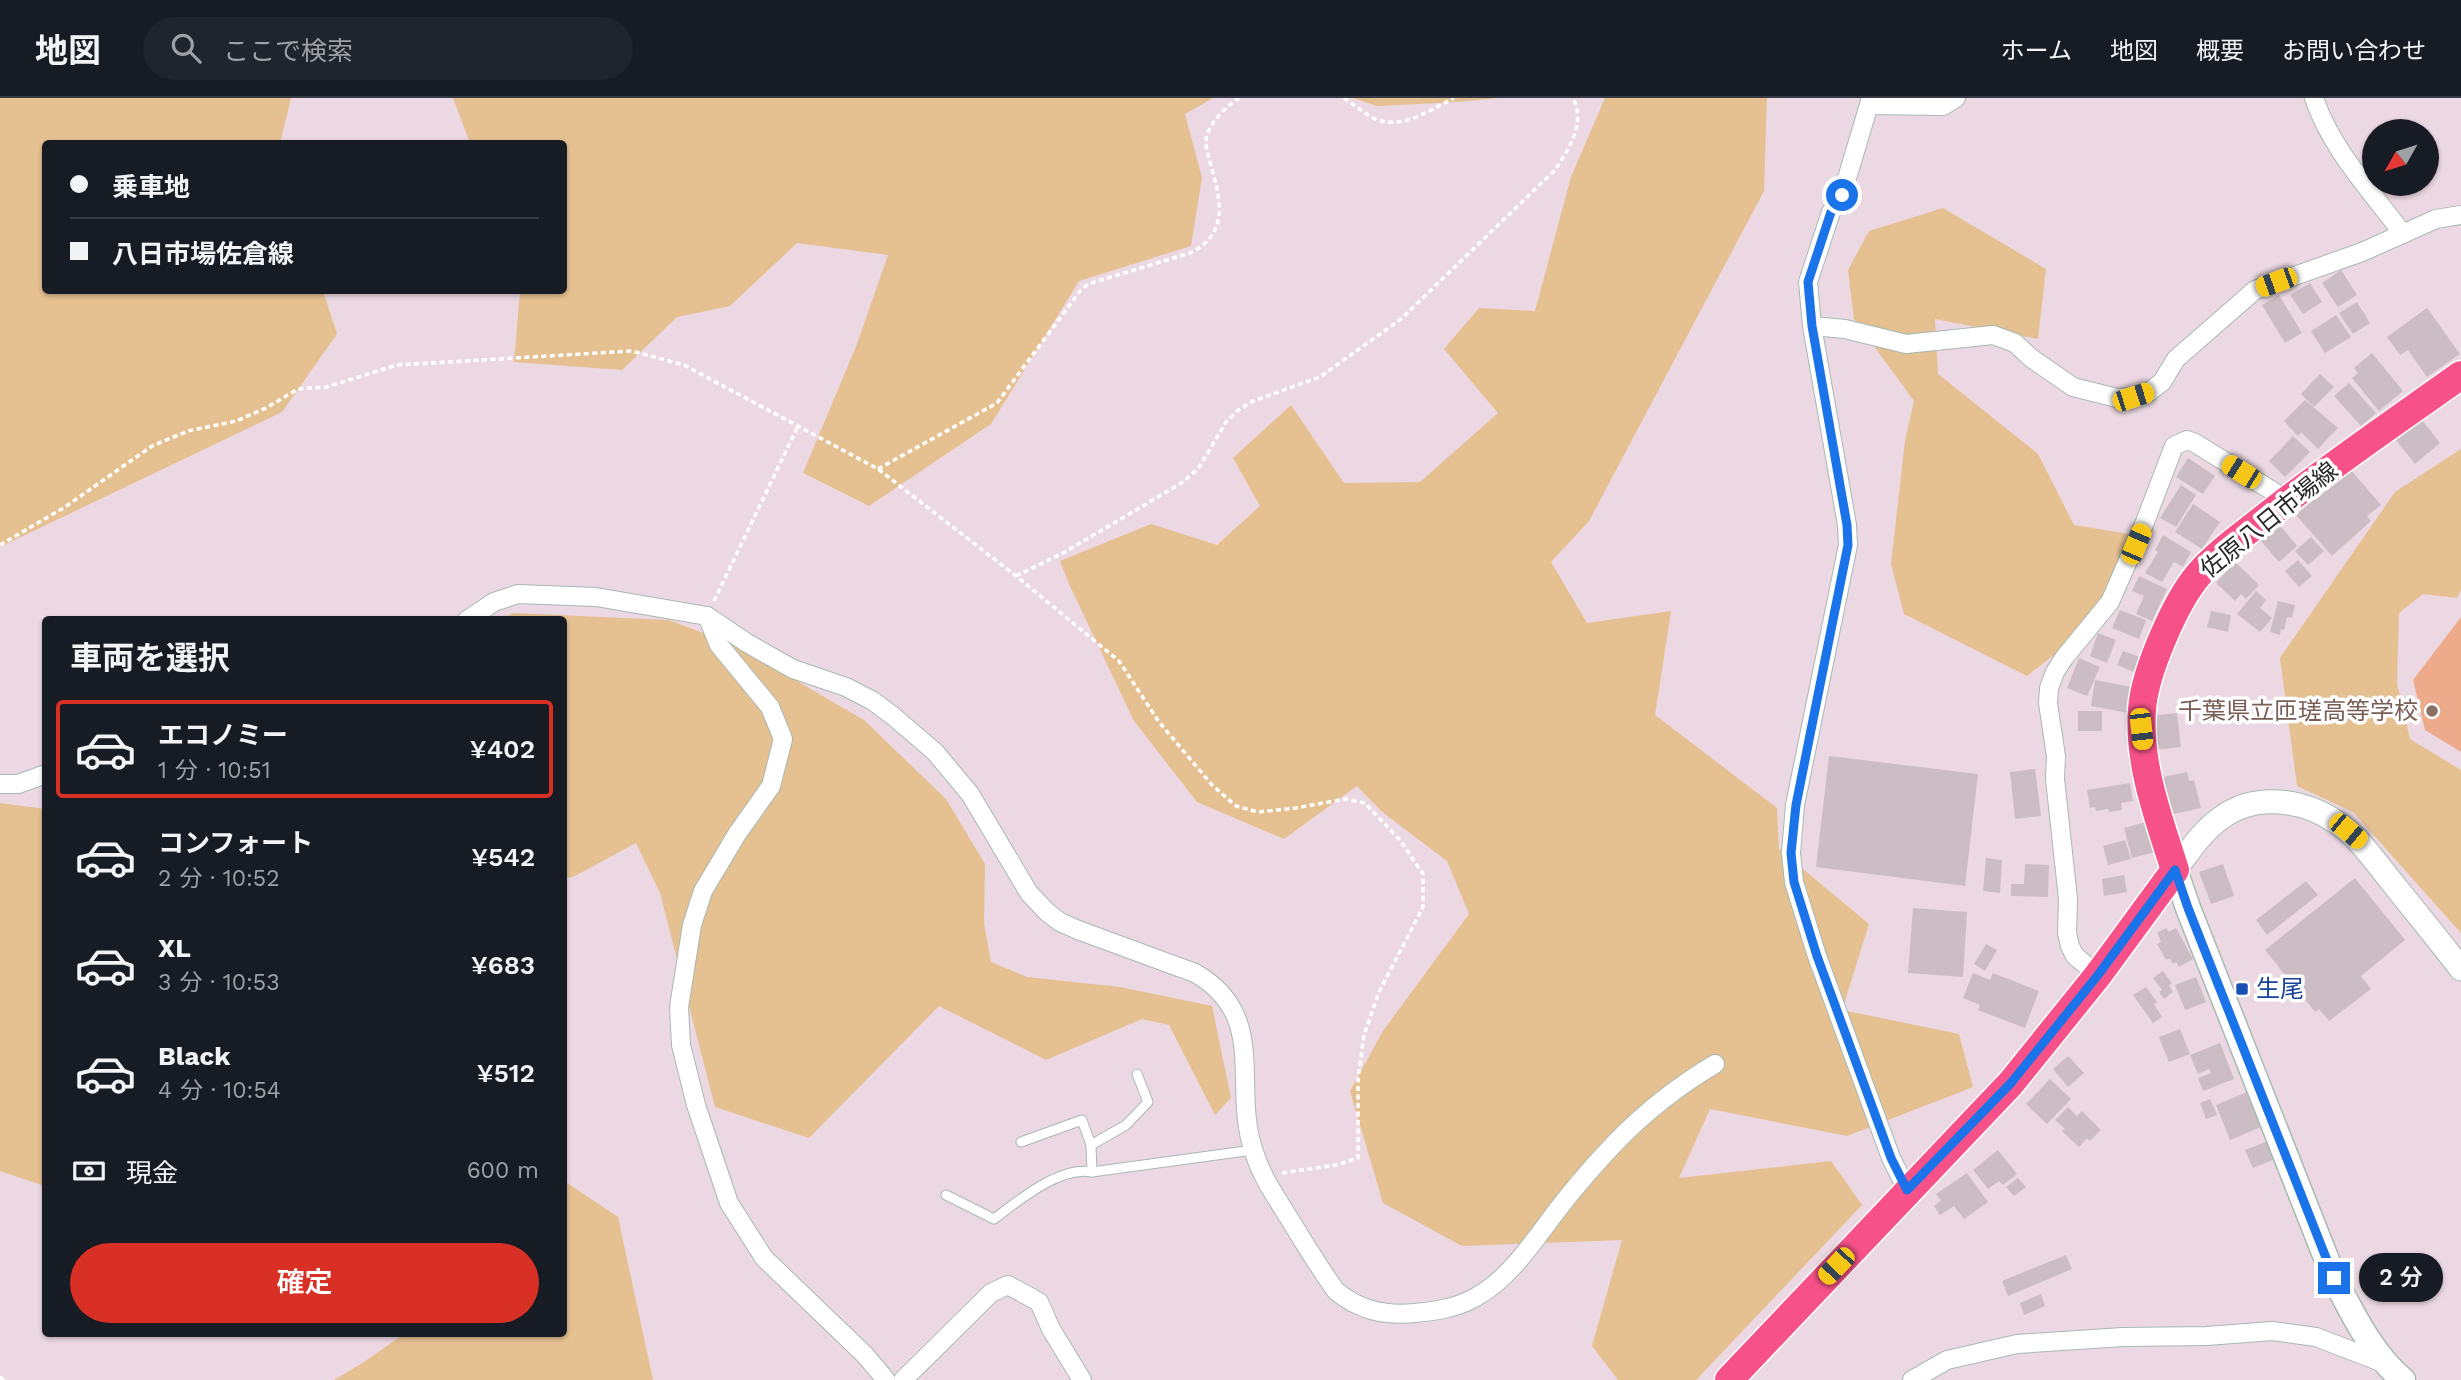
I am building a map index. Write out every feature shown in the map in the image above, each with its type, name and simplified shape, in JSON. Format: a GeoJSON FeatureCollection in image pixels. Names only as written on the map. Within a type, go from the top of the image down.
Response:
{"type":"FeatureCollection","features":[{"type":"Feature","properties":{"kind":"main road","name":"佐原八日市場線"},"geometry":{"type":"LineString","coordinates":[[2175,870],[2148,781],[2142,707],[2153,664],[2182,598],[2197,575],[2228,547],[2287,500],[2461,375]]}},
{"type":"Feature","properties":{"kind":"main road"},"geometry":{"type":"LineString","coordinates":[[1729,1380],[2011,1083],[2098,975],[2175,870]]}},
{"type":"Feature","properties":{"kind":"main road"},"geometry":{"type":"LineString","coordinates":[[2175,870],[2334,1278],[2358,1325],[2394,1372]]}},
{"type":"Feature","properties":{"kind":"street"},"geometry":{"type":"LineString","coordinates":[[1907,1190],[1891,1158],[1817,956],[1794,882],[1791,853],[1796,805],[1848,545],[1847,525],[1812,326],[1808,282],[1831,212],[1842,195],[1870,101],[1943,106],[1956,98]]}},
{"type":"Feature","properties":{"kind":"street"},"geometry":{"type":"LineString","coordinates":[[2314,98],[2321,121],[2333,140],[2403,234]]}},
{"type":"Feature","properties":{"kind":"street"},"geometry":{"type":"LineString","coordinates":[[1812,326],[1845,329],[1906,344],[1993,335],[2015,343],[2031,358],[2073,387],[2117,398],[2133,397],[2149,392],[2162,382],[2176,359],[2255,290],[2362,252],[2436,219],[2461,215]]}},
{"type":"Feature","properties":{"kind":"street"},"geometry":{"type":"LineString","coordinates":[[2098,975],[2075,956],[2067,933],[2068,899],[2055,779],[2056,756],[2048,703],[2054,672],[2110,602],[2174,446],[2187,440],[2195,443],[2287,500]]}},
{"type":"Feature","properties":{"kind":"street"},"geometry":{"type":"LineString","coordinates":[[473,616],[494,602],[519,594],[596,597],[707,616],[793,669],[846,687],[873,701],[935,752],[970,794],[1029,893],[1047,912],[1060,922],[1078,930],[1195,974],[1212,983],[1226,998],[1238,1017],[1252,1150],[1262,1175],[1335,1291],[1366,1310],[1382,1313],[1421,1312],[1458,1306],[1478,1296],[1502,1277],[1521,1256],[1567,1197],[1617,1142],[1680,1084],[1715,1064]]}},
{"type":"Feature","properties":{"kind":"street"},"geometry":{"type":"LineString","coordinates":[[707,616],[719,645],[771,707],[783,739],[771,786],[737,834],[703,891],[692,925],[679,1007],[681,1045],[696,1105],[729,1203],[764,1258],[864,1355],[886,1380]]}},
{"type":"Feature","properties":{"kind":"street"},"geometry":{"type":"LineString","coordinates":[[0,784],[18,784],[42,775]]}},
{"type":"Feature","properties":{"kind":"street"},"geometry":{"type":"LineString","coordinates":[[2175,870],[2219,818],[2248,804],[2269,801],[2290,803],[2313,810],[2336,822],[2359,841],[2461,969]]}},
{"type":"Feature","properties":{"kind":"street"},"geometry":{"type":"LineString","coordinates":[[903,1380],[991,1293],[1008,1285],[1039,1302],[1051,1329],[1082,1380]]}},
{"type":"Feature","properties":{"kind":"street"},"geometry":{"type":"LineString","coordinates":[[1912,1380],[1947,1360],[2017,1344],[2272,1331],[2316,1337],[2394,1372]]}},
{"type":"Feature","properties":{"kind":"lane"},"geometry":{"type":"LineString","coordinates":[[1091,1145],[1126,1125],[1148,1102],[1137,1074]]}},
{"type":"Feature","properties":{"kind":"lane"},"geometry":{"type":"LineString","coordinates":[[1021,1142],[1082,1120],[1091,1145],[1092,1172]]}},
{"type":"Feature","properties":{"kind":"lane"},"geometry":{"type":"LineString","coordinates":[[946,1195],[994,1219],[1034,1189],[1079,1170],[1092,1172],[1252,1150]]}},
{"type":"Feature","properties":{"kind":"path"},"geometry":{"type":"LineString","coordinates":[[878,469],[997,403],[1080,290],[1088,284],[1190,253],[1204,246],[1219,221],[1220,204],[1206,147],[1207,134],[1214,122],[1239,98]]}},
{"type":"Feature","properties":{"kind":"path"},"geometry":{"type":"LineString","coordinates":[[1344,98],[1372,117],[1390,124],[1413,118],[1454,98]]}},
{"type":"Feature","properties":{"kind":"path"},"geometry":{"type":"LineString","coordinates":[[1016,576],[1063,553],[1180,484],[1198,469],[1226,422],[1237,411],[1253,401],[1320,377],[1401,319],[1555,170],[1569,149],[1575,133],[1578,114],[1573,98]]}},
{"type":"Feature","properties":{"kind":"path"},"geometry":{"type":"LineString","coordinates":[[0,545],[65,507],[152,446],[188,431],[236,421],[266,408],[298,389],[326,387],[397,365],[632,351],[684,365],[878,469],[1016,576],[1119,661],[1159,722],[1212,785],[1236,806],[1258,812],[1345,799],[1365,803],[1400,840],[1423,874],[1423,907],[1379,992],[1364,1035],[1358,1080],[1358,1158],[1337,1165],[1262,1175]]}},
{"type":"Feature","properties":{"kind":"path"},"geometry":{"type":"LineString","coordinates":[[707,616],[798,426]]}},
{"type":"Feature","properties":{"kind":"shaded area"},"geometry":{"type":"Polygon","coordinates":[[[0,98],[291,98],[281,140],[42,140],[42,294],[324,294],[337,334],[282,412],[0,547],[0,98]]]}},
{"type":"Feature","properties":{"kind":"shaded area"},"geometry":{"type":"Polygon","coordinates":[[[453,98],[1213,98],[1185,114],[1202,178],[1191,246],[1079,281],[991,424],[869,506],[803,473],[857,344],[888,255],[797,243],[730,306],[677,317],[622,370],[514,362],[520,294],[567,294],[567,140],[469,140],[453,98]]]}},
{"type":"Feature","properties":{"kind":"shaded area"},"geometry":{"type":"Polygon","coordinates":[[[1353,98],[1497,98],[1377,106],[1353,98]]]}},
{"type":"Feature","properties":{"kind":"shaded area"},"geometry":{"type":"Polygon","coordinates":[[[1605,98],[1767,98],[1764,191],[1589,521],[1551,562],[1587,623],[1671,611],[1655,715],[1777,808],[1779,849],[1869,924],[1842,1010],[1959,1034],[1973,1087],[1847,1136],[1710,1109],[1679,1178],[1831,1161],[1862,1205],[1696,1380],[1618,1380],[1592,1346],[1622,1240],[1462,1246],[1383,1203],[1350,1091],[1383,1031],[1469,914],[1447,861],[1381,811],[1357,786],[1284,839],[1197,802],[1134,721],[1060,561],[1151,524],[1217,545],[1260,506],[1233,458],[1291,405],[1344,483],[1420,482],[1498,413],[1444,349],[1479,308],[1535,311],[1571,177],[1605,98]]]}},
{"type":"Feature","properties":{"kind":"shaded area"},"geometry":{"type":"Polygon","coordinates":[[[1943,208],[2046,269],[2038,339],[1935,319],[1938,374],[2038,454],[2074,525],[2135,535],[2085,631],[2027,676],[1904,614],[1891,564],[1905,441],[1914,401],[1854,319],[1848,270],[1869,231],[1943,208]]]}},
{"type":"Feature","properties":{"kind":"shaded area"},"geometry":{"type":"Polygon","coordinates":[[[2461,449],[2461,590],[2457,598],[2423,594],[2399,613],[2397,683],[2410,739],[2461,770],[2461,933],[2353,812],[2297,786],[2280,658],[2395,492],[2461,449]]]}},
{"type":"Feature","properties":{"kind":"shaded area"},"geometry":{"type":"Polygon","coordinates":[[[513,613],[669,620],[735,645],[864,720],[946,799],[985,864],[984,923],[991,962],[1027,977],[1120,987],[1212,1006],[1231,1098],[1215,1115],[1169,1025],[1142,1019],[1046,1060],[939,1006],[809,1138],[715,1107],[660,893],[636,843],[567,878],[567,616],[507,616],[513,613]]]}},
{"type":"Feature","properties":{"kind":"shaded area"},"geometry":{"type":"Polygon","coordinates":[[[2461,617],[2461,752],[2425,730],[2413,680],[2461,617]]]}},
{"type":"Feature","properties":{"kind":"shaded area"},"geometry":{"type":"Polygon","coordinates":[[[0,803],[42,809],[42,1185],[0,1171],[0,803]]]}},
{"type":"Feature","properties":{"kind":"shaded area"},"geometry":{"type":"Polygon","coordinates":[[[567,1183],[618,1217],[653,1380],[334,1380],[400,1337],[567,1337],[567,1183]]]}},
{"type":"Feature","properties":{"kind":"building"},"geometry":{"type":"Polygon","coordinates":[[[2341,270],[2357,295],[2338,307],[2322,283],[2341,270]]]}},
{"type":"Feature","properties":{"kind":"building"},"geometry":{"type":"Polygon","coordinates":[[[2310,283],[2322,302],[2303,314],[2290,295],[2310,283]]]}},
{"type":"Feature","properties":{"kind":"building"},"geometry":{"type":"Polygon","coordinates":[[[2279,295],[2302,333],[2285,343],[2262,305],[2279,295]]]}},
{"type":"Feature","properties":{"kind":"building"},"geometry":{"type":"Polygon","coordinates":[[[2357,302],[2370,323],[2353,334],[2339,313],[2357,302]]]}},
{"type":"Feature","properties":{"kind":"building"},"geometry":{"type":"Polygon","coordinates":[[[2427,308],[2460,354],[2427,377],[2408,350],[2400,355],[2387,337],[2427,308]]]}},
{"type":"Feature","properties":{"kind":"building"},"geometry":{"type":"Polygon","coordinates":[[[2336,315],[2351,337],[2325,353],[2311,331],[2336,315]]]}},
{"type":"Feature","properties":{"kind":"building"},"geometry":{"type":"Polygon","coordinates":[[[2372,353],[2403,391],[2379,411],[2352,378],[2358,373],[2354,368],[2372,353]]]}},
{"type":"Feature","properties":{"kind":"building"},"geometry":{"type":"Polygon","coordinates":[[[2320,374],[2334,387],[2314,407],[2301,394],[2320,374]]]}},
{"type":"Feature","properties":{"kind":"building"},"geometry":{"type":"Polygon","coordinates":[[[2349,383],[2376,413],[2361,426],[2334,396],[2349,383]]]}},
{"type":"Feature","properties":{"kind":"building"},"geometry":{"type":"Polygon","coordinates":[[[2305,400],[2338,428],[2318,449],[2301,432],[2298,436],[2284,421],[2305,400]]]}},
{"type":"Feature","properties":{"kind":"building"},"geometry":{"type":"Polygon","coordinates":[[[2422,420],[2440,443],[2415,464],[2396,440],[2422,420]]]}},
{"type":"Feature","properties":{"kind":"building"},"geometry":{"type":"Polygon","coordinates":[[[2293,436],[2310,452],[2285,477],[2269,461],[2293,436]]]}},
{"type":"Feature","properties":{"kind":"building"},"geometry":{"type":"Polygon","coordinates":[[[2188,458],[2215,476],[2203,494],[2176,477],[2188,458]]]}},
{"type":"Feature","properties":{"kind":"building"},"geometry":{"type":"Polygon","coordinates":[[[2350,469],[2381,505],[2367,516],[2371,521],[2332,556],[2296,515],[2350,469]]]}},
{"type":"Feature","properties":{"kind":"building"},"geometry":{"type":"Polygon","coordinates":[[[2181,485],[2196,495],[2176,527],[2160,518],[2181,485]]]}},
{"type":"Feature","properties":{"kind":"building"},"geometry":{"type":"Polygon","coordinates":[[[2193,504],[2220,522],[2202,549],[2175,532],[2193,504]]]}},
{"type":"Feature","properties":{"kind":"building"},"geometry":{"type":"Polygon","coordinates":[[[2279,524],[2297,546],[2279,562],[2260,540],[2279,524]]]}},
{"type":"Feature","properties":{"kind":"building"},"geometry":{"type":"Polygon","coordinates":[[[2163,535],[2191,552],[2183,567],[2174,562],[2162,582],[2145,573],[2158,552],[2155,550],[2163,535]]]}},
{"type":"Feature","properties":{"kind":"building"},"geometry":{"type":"Polygon","coordinates":[[[2311,537],[2324,551],[2308,565],[2295,551],[2311,537]]]}},
{"type":"Feature","properties":{"kind":"building"},"geometry":{"type":"Polygon","coordinates":[[[2298,560],[2312,576],[2299,587],[2285,571],[2298,560]]]}},
{"type":"Feature","properties":{"kind":"building"},"geometry":{"type":"Polygon","coordinates":[[[2235,562],[2259,585],[2246,599],[2241,594],[2235,601],[2216,583],[2235,562]]]}},
{"type":"Feature","properties":{"kind":"building"},"geometry":{"type":"Polygon","coordinates":[[[2139,576],[2167,589],[2152,621],[2136,614],[2144,596],[2132,591],[2139,576]]]}},
{"type":"Feature","properties":{"kind":"building"},"geometry":{"type":"Polygon","coordinates":[[[2256,591],[2266,600],[2260,608],[2272,618],[2260,632],[2237,614],[2256,591]]]}},
{"type":"Feature","properties":{"kind":"building"},"geometry":{"type":"Polygon","coordinates":[[[2278,601],[2295,605],[2292,618],[2287,617],[2280,635],[2270,632],[2278,601]]]}},
{"type":"Feature","properties":{"kind":"building"},"geometry":{"type":"Polygon","coordinates":[[[2120,610],[2146,620],[2139,639],[2112,628],[2120,610]]]}},
{"type":"Feature","properties":{"kind":"building"},"geometry":{"type":"Polygon","coordinates":[[[2211,611],[2231,615],[2228,632],[2207,627],[2211,611]]]}},
{"type":"Feature","properties":{"kind":"building"},"geometry":{"type":"Polygon","coordinates":[[[2098,633],[2116,640],[2107,663],[2090,656],[2098,633]]]}},
{"type":"Feature","properties":{"kind":"building"},"geometry":{"type":"Polygon","coordinates":[[[2123,651],[2140,657],[2134,672],[2117,665],[2123,651]]]}},
{"type":"Feature","properties":{"kind":"building"},"geometry":{"type":"Polygon","coordinates":[[[2079,658],[2100,667],[2087,696],[2067,688],[2079,658]]]}},
{"type":"Feature","properties":{"kind":"building"},"geometry":{"type":"Polygon","coordinates":[[[2095,680],[2132,687],[2128,713],[2091,706],[2095,680]]]}},
{"type":"Feature","properties":{"kind":"building"},"geometry":{"type":"Polygon","coordinates":[[[2078,711],[2102,711],[2102,731],[2078,731],[2078,711]]]}},
{"type":"Feature","properties":{"kind":"building"},"geometry":{"type":"Polygon","coordinates":[[[2177,713],[2181,747],[2154,750],[2150,716],[2177,713]]]}},
{"type":"Feature","properties":{"kind":"building"},"geometry":{"type":"Polygon","coordinates":[[[1829,756],[1978,774],[1965,886],[1816,867],[1829,756]]]}},
{"type":"Feature","properties":{"kind":"building"},"geometry":{"type":"Polygon","coordinates":[[[2035,769],[2041,816],[2015,819],[2010,772],[2035,769]]]}},
{"type":"Feature","properties":{"kind":"building"},"geometry":{"type":"Polygon","coordinates":[[[2187,772],[2189,781],[2194,780],[2201,808],[2170,815],[2163,777],[2187,772]]]}},
{"type":"Feature","properties":{"kind":"building"},"geometry":{"type":"Polygon","coordinates":[[[2130,783],[2133,801],[2121,803],[2122,810],[2109,812],[2108,809],[2096,811],[2095,807],[2090,808],[2087,790],[2130,783]]]}},
{"type":"Feature","properties":{"kind":"building"},"geometry":{"type":"Polygon","coordinates":[[[2146,822],[2155,852],[2132,858],[2124,828],[2146,822]]]}},
{"type":"Feature","properties":{"kind":"building"},"geometry":{"type":"Polygon","coordinates":[[[2125,840],[2131,859],[2108,865],[2103,846],[2125,840]]]}},
{"type":"Feature","properties":{"kind":"building"},"geometry":{"type":"Polygon","coordinates":[[[1986,858],[2002,860],[2000,893],[1983,891],[1986,858]]]}},
{"type":"Feature","properties":{"kind":"building"},"geometry":{"type":"Polygon","coordinates":[[[2025,864],[2049,865],[2048,897],[2011,896],[2011,884],[2024,884],[2025,864]]]}},
{"type":"Feature","properties":{"kind":"building"},"geometry":{"type":"Polygon","coordinates":[[[2223,864],[2234,896],[2211,904],[2199,872],[2223,864]]]}},
{"type":"Feature","properties":{"kind":"building"},"geometry":{"type":"Polygon","coordinates":[[[2124,875],[2127,892],[2104,896],[2102,879],[2124,875]]]}},
{"type":"Feature","properties":{"kind":"building"},"geometry":{"type":"Polygon","coordinates":[[[2355,878],[2405,940],[2361,976],[2371,989],[2329,1021],[2319,1009],[2315,1012],[2265,950],[2355,878]]]}},
{"type":"Feature","properties":{"kind":"building"},"geometry":{"type":"Polygon","coordinates":[[[2306,881],[2318,895],[2267,935],[2256,920],[2306,881]]]}},
{"type":"Feature","properties":{"kind":"building"},"geometry":{"type":"Polygon","coordinates":[[[1913,908],[1967,912],[1963,977],[1908,973],[1913,908]]]}},
{"type":"Feature","properties":{"kind":"building"},"geometry":{"type":"Polygon","coordinates":[[[2166,928],[2169,932],[2176,928],[2193,959],[2179,967],[2176,962],[2173,964],[2170,958],[2166,960],[2157,944],[2161,942],[2157,933],[2166,928]]]}},
{"type":"Feature","properties":{"kind":"building"},"geometry":{"type":"Polygon","coordinates":[[[1986,944],[1997,950],[1985,971],[1974,964],[1986,944]]]}},
{"type":"Feature","properties":{"kind":"building"},"geometry":{"type":"Polygon","coordinates":[[[2163,971],[2172,983],[2169,985],[2173,992],[2164,999],[2159,992],[2162,990],[2153,978],[2163,971]]]}},
{"type":"Feature","properties":{"kind":"building"},"geometry":{"type":"Polygon","coordinates":[[[1973,973],[1990,980],[1993,973],[2039,991],[2025,1028],[1978,1010],[1980,1005],[1963,998],[1973,973]]]}},
{"type":"Feature","properties":{"kind":"building"},"geometry":{"type":"Polygon","coordinates":[[[2196,977],[2206,1002],[2185,1010],[2175,985],[2196,977]]]}},
{"type":"Feature","properties":{"kind":"building"},"geometry":{"type":"Polygon","coordinates":[[[2146,987],[2157,1002],[2154,1004],[2162,1017],[2153,1023],[2133,995],[2146,987]]]}},
{"type":"Feature","properties":{"kind":"building"},"geometry":{"type":"Polygon","coordinates":[[[2180,1029],[2190,1054],[2169,1062],[2159,1037],[2180,1029]]]}},
{"type":"Feature","properties":{"kind":"building"},"geometry":{"type":"Polygon","coordinates":[[[2220,1043],[2234,1079],[2203,1091],[2198,1078],[2211,1073],[2209,1069],[2198,1074],[2190,1055],[2220,1043]]]}},
{"type":"Feature","properties":{"kind":"building"},"geometry":{"type":"Polygon","coordinates":[[[2068,1056],[2084,1073],[2068,1087],[2053,1069],[2068,1056]]]}},
{"type":"Feature","properties":{"kind":"building"},"geometry":{"type":"Polygon","coordinates":[[[2050,1079],[2071,1099],[2047,1124],[2026,1104],[2050,1079]]]}},
{"type":"Feature","properties":{"kind":"building"},"geometry":{"type":"Polygon","coordinates":[[[2247,1092],[2261,1127],[2230,1140],[2216,1105],[2247,1092]]]}},
{"type":"Feature","properties":{"kind":"building"},"geometry":{"type":"Polygon","coordinates":[[[2210,1099],[2217,1115],[2206,1119],[2200,1103],[2210,1099]]]}},
{"type":"Feature","properties":{"kind":"building"},"geometry":{"type":"Polygon","coordinates":[[[2068,1107],[2077,1116],[2082,1111],[2101,1130],[2090,1141],[2087,1138],[2079,1147],[2055,1120],[2068,1107]]]}},
{"type":"Feature","properties":{"kind":"building"},"geometry":{"type":"Polygon","coordinates":[[[2273,1139],[2280,1157],[2253,1168],[2245,1150],[2273,1139]]]}},
{"type":"Feature","properties":{"kind":"building"},"geometry":{"type":"Polygon","coordinates":[[[1998,1150],[2017,1174],[2003,1185],[1999,1181],[1988,1189],[1973,1170],[1998,1150]]]}},
{"type":"Feature","properties":{"kind":"building"},"geometry":{"type":"Polygon","coordinates":[[[1967,1173],[1988,1202],[1964,1219],[1954,1206],[1940,1215],[1934,1206],[1941,1201],[1936,1194],[1967,1173]]]}},
{"type":"Feature","properties":{"kind":"building"},"geometry":{"type":"Polygon","coordinates":[[[2018,1178],[2026,1187],[2014,1196],[2006,1187],[2018,1178]]]}},
{"type":"Feature","properties":{"kind":"building"},"geometry":{"type":"Polygon","coordinates":[[[2066,1255],[2072,1269],[2008,1296],[2002,1281],[2066,1255]]]}},
{"type":"Feature","properties":{"kind":"building"},"geometry":{"type":"Polygon","coordinates":[[[2041,1294],[2045,1306],[2024,1315],[2020,1303],[2041,1294]]]}},
{"type":"Feature","properties":{"kind":"place","name":"千葉県立匝瑳高等学校"},"geometry":{"type":"Point","coordinates":[2432,711]}},
{"type":"Feature","properties":{"kind":"place","name":"生尾"},"geometry":{"type":"Point","coordinates":[2242,989]}},
{"type":"Feature","properties":{"kind":"route"},"geometry":{"type":"LineString","coordinates":[[1842,195],[1831,212],[1808,282],[1812,326],[1847,525],[1848,545],[1796,805],[1791,853],[1794,882],[1817,956],[1891,1158],[1907,1190],[2011,1083],[2098,975],[2175,870],[2334,1278]]}}]}
